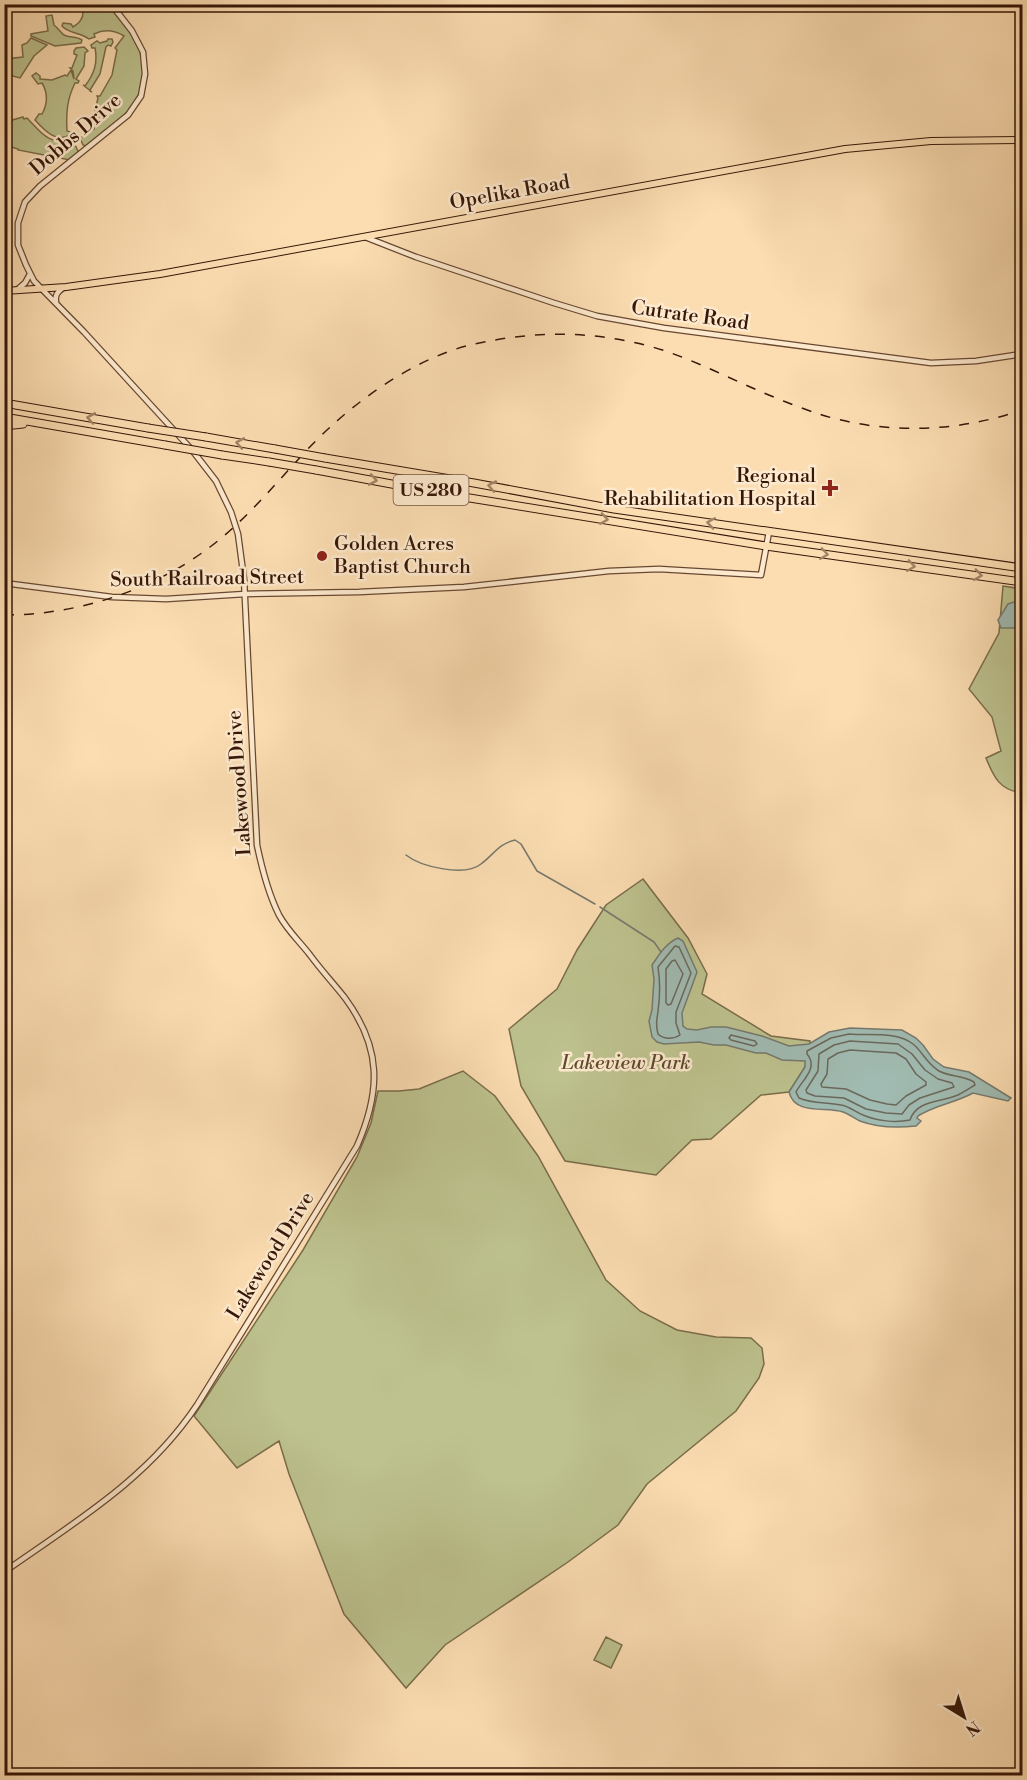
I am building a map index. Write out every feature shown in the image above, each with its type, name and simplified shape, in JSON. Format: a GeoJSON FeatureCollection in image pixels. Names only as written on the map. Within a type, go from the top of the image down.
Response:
{"type":"FeatureCollection","features":[{"type":"Feature","properties":{"kind":"highway","name":"US 280"},"geometry":{"type":"LineString","coordinates":[[4,403],[614,509],[1023,568]]}},
{"type":"Feature","properties":{"kind":"highway","name":"US 280"},"geometry":{"type":"LineString","coordinates":[[4,417],[477,499],[766,546],[1023,582]]}},
{"type":"Feature","properties":{"kind":"highway"},"geometry":{"type":"LineString","coordinates":[[4,426],[35,423]]}},
{"type":"Feature","properties":{"kind":"main road","name":"Opelika Road"},"geometry":{"type":"LineString","coordinates":[[4,291],[41,289],[159,274],[845,149],[931,141],[1023,140]]}},
{"type":"Feature","properties":{"kind":"street","name":"Dobbs Drive"},"geometry":{"type":"LineString","coordinates":[[41,289],[30,274],[18,244],[18,223],[25,202],[40,186],[128,115],[141,96],[145,74],[143,52],[132,31],[111,4]]}},
{"type":"Feature","properties":{"kind":"street","name":"Cutrate Road"},"geometry":{"type":"LineString","coordinates":[[364,237],[416,257],[554,303],[619,320],[675,330],[920,362],[976,362],[1023,354]]}},
{"type":"Feature","properties":{"kind":"street"},"geometry":{"type":"LineString","coordinates":[[15,291],[26,283],[30,274]]}},
{"type":"Feature","properties":{"kind":"street"},"geometry":{"type":"LineString","coordinates":[[56,302],[57,292],[66,286]]}},
{"type":"Feature","properties":{"kind":"street","name":"Lakewood Drive"},"geometry":{"type":"LineString","coordinates":[[4,1572],[123,1487],[147,1466],[177,1433],[197,1405],[357,1146],[367,1124],[375,1086],[372,1056],[362,1026],[346,999],[280,915],[263,876],[257,845],[242,556],[231,513],[216,481],[192,450],[56,302],[41,289]]}},
{"type":"Feature","properties":{"kind":"street","name":"South Railroad Street"},"geometry":{"type":"LineString","coordinates":[[4,583],[121,598],[166,599],[457,587],[599,572],[659,569],[761,575],[769,532]]}},
{"type":"Feature","properties":{"kind":"green space"},"geometry":{"type":"Polygon","coordinates":[[[82,5],[108,5],[135,40],[143,68],[143,81],[133,104],[116,123],[86,146],[80,138],[94,129],[91,116],[94,115],[97,96],[100,96],[112,75],[117,50],[115,48],[124,36],[113,31],[105,31],[94,34],[95,37],[89,39],[65,29],[62,26],[63,23],[71,24],[73,27],[79,23],[83,15],[82,5]]]}},
{"type":"Feature","properties":{"kind":"green space"},"geometry":{"type":"Polygon","coordinates":[[[52,15],[54,25],[63,34],[82,40],[81,43],[55,46],[31,36],[31,34],[48,31],[46,16],[52,15]]]}},
{"type":"Feature","properties":{"kind":"green space"},"geometry":{"type":"Polygon","coordinates":[[[31,38],[47,45],[34,56],[20,78],[5,74],[5,59],[23,57],[22,45],[31,38]]]}},
{"type":"Feature","properties":{"kind":"green space"},"geometry":{"type":"Polygon","coordinates":[[[112,39],[111,46],[106,47],[100,74],[90,90],[83,85],[85,86],[91,77],[96,63],[95,48],[91,45],[97,41],[100,43],[112,39]]]}},
{"type":"Feature","properties":{"kind":"green space"},"geometry":{"type":"Polygon","coordinates":[[[84,47],[88,51],[85,53],[84,66],[76,79],[78,83],[75,83],[72,89],[68,106],[67,131],[71,134],[61,138],[56,137],[35,120],[39,114],[42,114],[46,98],[42,83],[38,84],[32,76],[36,73],[40,79],[52,80],[67,76],[71,70],[74,79],[73,71],[70,68],[77,55],[74,51],[76,48],[84,47]]]}},
{"type":"Feature","properties":{"kind":"green space"},"geometry":{"type":"Polygon","coordinates":[[[23,117],[52,140],[73,141],[78,151],[77,154],[70,160],[18,150],[5,145],[5,122],[23,117]]]}},
{"type":"Feature","properties":{"kind":"green space"},"geometry":{"type":"Polygon","coordinates":[[[1003,586],[1022,589],[1022,793],[1003,786],[992,771],[986,758],[1001,751],[992,717],[969,689],[999,633],[1003,586]]]}},
{"type":"Feature","properties":{"kind":"green space","name":"Lakeview Park"},"geometry":{"type":"Polygon","coordinates":[[[643,879],[688,938],[707,974],[702,994],[771,1036],[810,1041],[805,1067],[789,1092],[761,1095],[711,1139],[692,1140],[656,1175],[565,1161],[521,1086],[509,1029],[557,989],[577,950],[606,905],[643,879]]]}},
{"type":"Feature","properties":{"kind":"green space"},"geometry":{"type":"Polygon","coordinates":[[[463,1071],[495,1096],[538,1156],[606,1280],[640,1311],[677,1330],[716,1337],[751,1338],[762,1348],[764,1364],[759,1378],[736,1411],[647,1484],[618,1525],[568,1562],[445,1645],[406,1688],[344,1614],[289,1474],[279,1441],[237,1468],[194,1416],[303,1250],[357,1157],[371,1123],[378,1091],[419,1089],[463,1071]]]}},
{"type":"Feature","properties":{"kind":"green space"},"geometry":{"type":"Polygon","coordinates":[[[606,1637],[622,1645],[611,1668],[594,1660],[606,1637]]]}},
{"type":"Feature","properties":{"kind":"water"},"geometry":{"type":"Polygon","coordinates":[[[1022,603],[1022,628],[1001,628],[998,620],[1008,604],[1022,603]]]}},
{"type":"Feature","properties":{"kind":"water"},"geometry":{"type":"Polygon","coordinates":[[[678,938],[683,941],[697,972],[682,1013],[683,1026],[687,1029],[726,1027],[789,1046],[809,1044],[829,1032],[850,1028],[902,1030],[916,1038],[933,1059],[944,1067],[969,1072],[1011,1098],[1008,1101],[973,1093],[918,1116],[917,1118],[921,1121],[916,1126],[881,1126],[860,1121],[836,1110],[804,1107],[792,1100],[789,1092],[805,1067],[805,1061],[782,1060],[766,1053],[756,1053],[726,1045],[699,1042],[664,1044],[657,1042],[652,1037],[649,1021],[654,979],[652,965],[666,946],[678,938]]]}},
{"type":"Feature","properties":{"kind":"waterway"},"geometry":{"type":"LineString","coordinates":[[406,855],[432,867],[465,870],[481,864],[501,847],[515,840],[521,844],[537,871],[595,904]]}},
{"type":"Feature","properties":{"kind":"waterway"},"geometry":{"type":"LineString","coordinates":[[600,907],[654,942],[661,952]]}},
{"type":"Feature","properties":{"kind":"railway"},"geometry":{"type":"LineString","coordinates":[[4,615],[59,611],[86,605],[113,598],[164,576],[187,563],[223,536],[323,434],[381,387],[403,373],[447,352],[493,340],[559,334],[604,337],[649,346],[815,413],[872,426],[948,427],[1022,410]]}},
{"type":"Feature","properties":{"kind":"place","name":"Regional Rehabilitation Hospital"},"geometry":{"type":"Point","coordinates":[830,488]}},
{"type":"Feature","properties":{"kind":"place","name":"Golden Acres Baptist Church"},"geometry":{"type":"Point","coordinates":[322,556]}}]}
